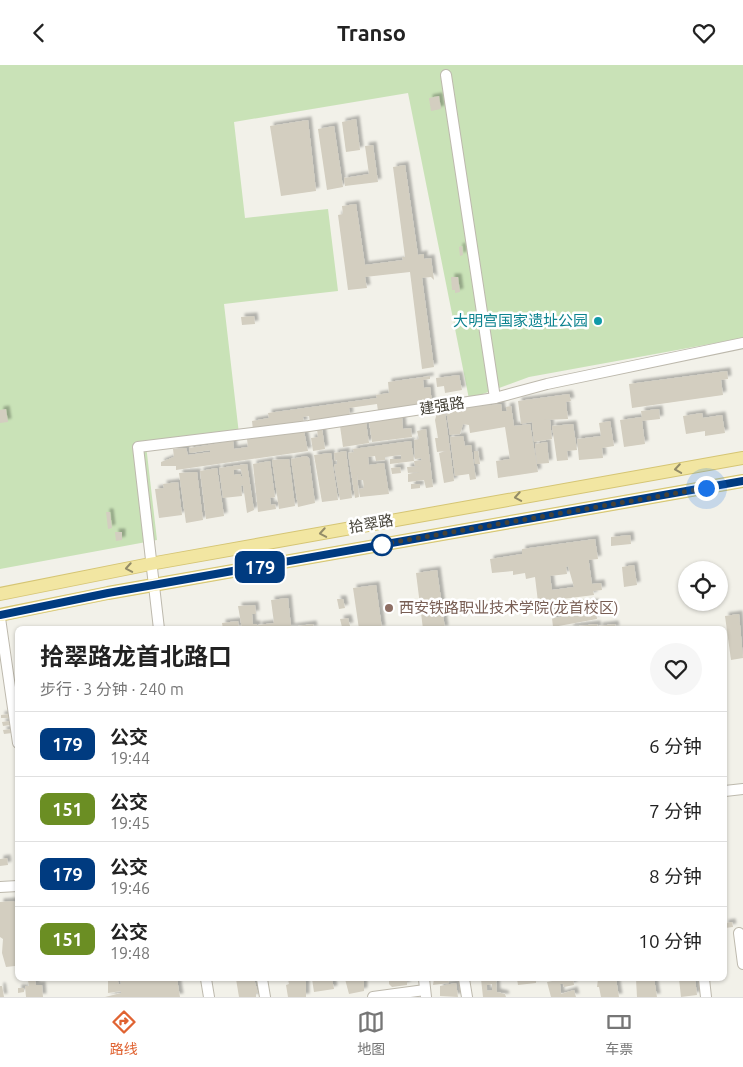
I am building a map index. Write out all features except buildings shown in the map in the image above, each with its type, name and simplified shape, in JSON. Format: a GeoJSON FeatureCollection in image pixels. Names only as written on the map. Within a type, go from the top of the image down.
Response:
{"type":"FeatureCollection","features":[{"type":"Feature","properties":{"kind":"main road","name":"拾翠路"},"geometry":{"type":"LineString","coordinates":[[0,594],[150,564],[743,458]]}},
{"type":"Feature","properties":{"kind":"main road","name":"拾翠路"},"geometry":{"type":"LineString","coordinates":[[0,617],[153,586],[743,481]]}},
{"type":"Feature","properties":{"kind":"street"},"geometry":{"type":"LineString","coordinates":[[446,75],[495,398]]}},
{"type":"Feature","properties":{"kind":"street","name":"建强路"},"geometry":{"type":"LineString","coordinates":[[150,564],[138,447],[309,426],[495,398],[547,384],[743,343]]}},
{"type":"Feature","properties":{"kind":"street"},"geometry":{"type":"LineString","coordinates":[[150,564],[159,626]]}},
{"type":"Feature","properties":{"kind":"street"},"geometry":{"type":"LineString","coordinates":[[0,617],[15,722]]}},
{"type":"Feature","properties":{"kind":"street"},"geometry":{"type":"LineString","coordinates":[[727,791],[743,789]]}},
{"type":"Feature","properties":{"kind":"street"},"geometry":{"type":"LineString","coordinates":[[0,887],[15,885]]}},
{"type":"Feature","properties":{"kind":"street"},"geometry":{"type":"LineString","coordinates":[[739,933],[743,964]]}},
{"type":"Feature","properties":{"kind":"street"},"geometry":{"type":"LineString","coordinates":[[206,981],[208,997]]}},
{"type":"Feature","properties":{"kind":"street"},"geometry":{"type":"LineString","coordinates":[[262,981],[265,997]]}},
{"type":"Feature","properties":{"kind":"street"},"geometry":{"type":"LineString","coordinates":[[464,981],[467,997]]}},
{"type":"Feature","properties":{"kind":"street"},"geometry":{"type":"LineString","coordinates":[[704,981],[706,997]]}},
{"type":"Feature","properties":{"kind":"street"},"geometry":{"type":"LineString","coordinates":[[374,997],[426,993]]}},
{"type":"Feature","properties":{"kind":"green space","name":"大明宫国家遗址公园"},"geometry":{"type":"Polygon","coordinates":[[[0,65],[743,65],[743,338],[529,377],[469,399],[408,93],[234,122],[245,218],[328,209],[338,291],[224,304],[239,434],[146,445],[157,540],[0,569],[0,65]]]}},
{"type":"Feature","properties":{"kind":"bus line","name":"179"},"geometry":{"type":"LineString","coordinates":[[0,615],[108,593],[743,481]]}},
{"type":"Feature","properties":{"kind":"place","name":"大明宫国家遗址公园"},"geometry":{"type":"Point","coordinates":[598,321]}},
{"type":"Feature","properties":{"kind":"place","name":"西安铁路职业技术学院(龙首校区)"},"geometry":{"type":"Point","coordinates":[389,608]}},
{"type":"Feature","properties":{"kind":"route"},"geometry":{"type":"LineString","coordinates":[[382,545],[378,545],[706,488]]}}]}
